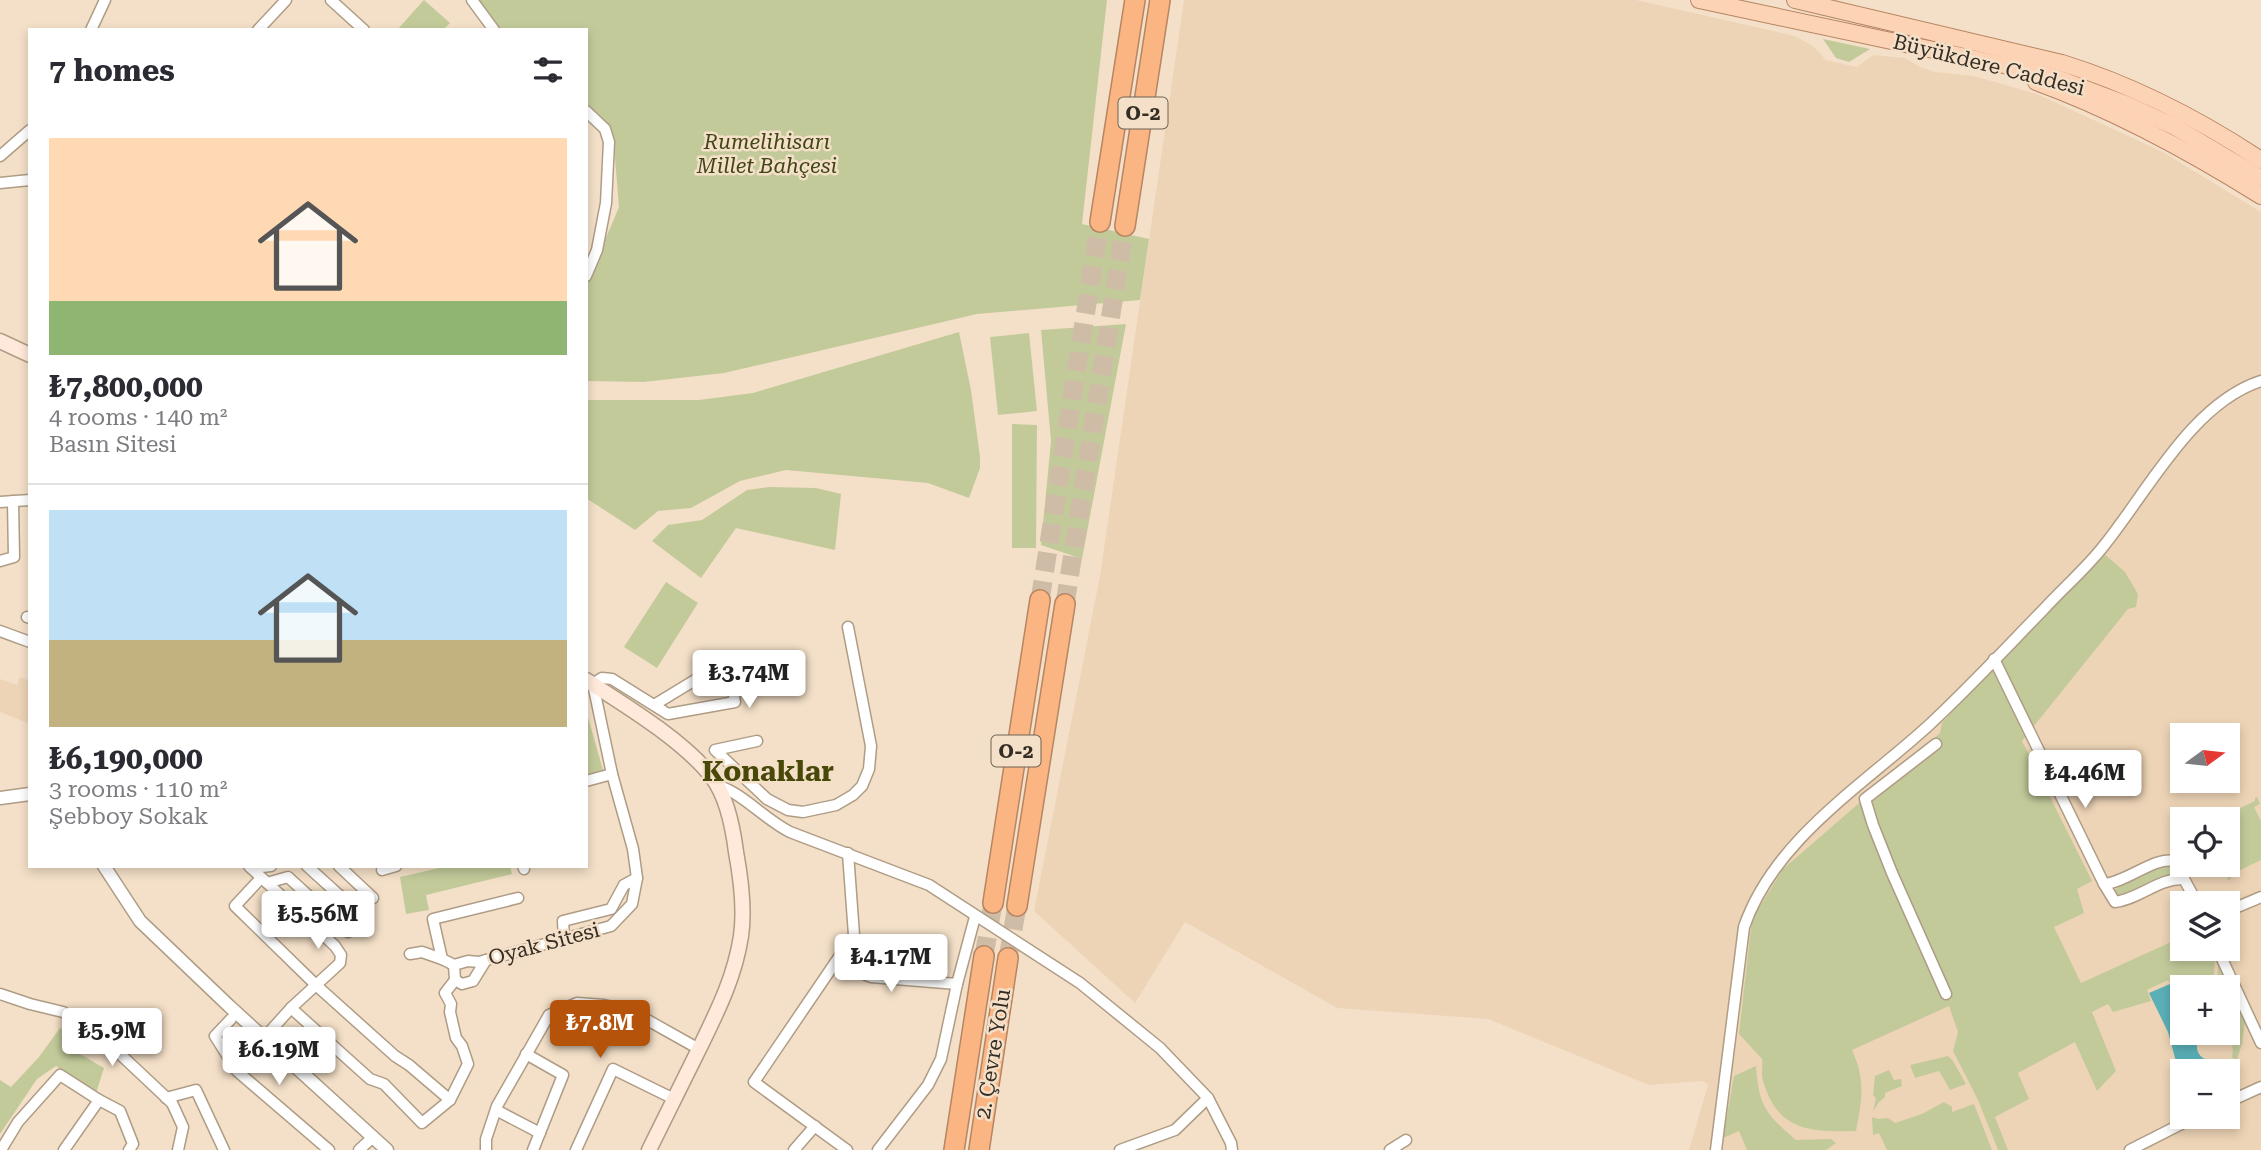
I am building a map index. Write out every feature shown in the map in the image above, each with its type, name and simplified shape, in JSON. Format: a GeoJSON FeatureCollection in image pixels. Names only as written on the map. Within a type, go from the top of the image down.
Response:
{"type":"FeatureCollection","features":[{"type":"Feature","properties":{"kind":"highway","name":"O-2"},"geometry":{"type":"LineString","coordinates":[[1100,222],[1136,0]]}},
{"type":"Feature","properties":{"kind":"highway","name":"O-2"},"geometry":{"type":"LineString","coordinates":[[1125,226],[1160,0]]}},
{"type":"Feature","properties":{"kind":"highway","name":"O-2"},"geometry":{"type":"LineString","coordinates":[[993,903],[1040,600]]}},
{"type":"Feature","properties":{"kind":"highway","name":"O-2"},"geometry":{"type":"LineString","coordinates":[[1017,906],[1065,604]]}},
{"type":"Feature","properties":{"kind":"highway","name":"2. Çevre Yolu"},"geometry":{"type":"LineString","coordinates":[[954,1150],[984,956]]}},
{"type":"Feature","properties":{"kind":"highway","name":"2. Çevre Yolu"},"geometry":{"type":"LineString","coordinates":[[978,1150],[1008,958]]}},
{"type":"Feature","properties":{"kind":"main road","name":"Büyükdere Caddesi"},"geometry":{"type":"LineString","coordinates":[[1699,0],[2057,78],[2119,101],[2175,127],[2261,178]]}},
{"type":"Feature","properties":{"kind":"main road","name":"Büyükdere Caddesi"},"geometry":{"type":"LineString","coordinates":[[1795,0],[2022,53],[2102,75],[2157,100],[2261,160]]}},
{"type":"Feature","properties":{"kind":"main road"},"geometry":{"type":"LineString","coordinates":[[1969,57],[2085,101],[2146,130],[2261,196]]}},
{"type":"Feature","properties":{"kind":"main road"},"geometry":{"type":"LineString","coordinates":[[2225,137],[2242,140],[2261,149]]}},
{"type":"Feature","properties":{"kind":"main road"},"geometry":{"type":"LineString","coordinates":[[0,341],[28,354]]}},
{"type":"Feature","properties":{"kind":"main road"},"geometry":{"type":"LineString","coordinates":[[590,682],[697,760],[717,785],[733,831],[739,869],[743,922],[728,990],[649,1150]]}},
{"type":"Feature","properties":{"kind":"street"},"geometry":{"type":"LineString","coordinates":[[92,28],[106,0]]}},
{"type":"Feature","properties":{"kind":"street"},"geometry":{"type":"LineString","coordinates":[[260,28],[286,0]]}},
{"type":"Feature","properties":{"kind":"street"},"geometry":{"type":"LineString","coordinates":[[332,0],[362,28]]}},
{"type":"Feature","properties":{"kind":"street"},"geometry":{"type":"LineString","coordinates":[[472,0],[493,28]]}},
{"type":"Feature","properties":{"kind":"street"},"geometry":{"type":"LineString","coordinates":[[588,113],[605,129],[609,142],[606,203],[597,250],[588,271]]}},
{"type":"Feature","properties":{"kind":"street"},"geometry":{"type":"LineString","coordinates":[[0,156],[28,132]]}},
{"type":"Feature","properties":{"kind":"street"},"geometry":{"type":"LineString","coordinates":[[0,183],[28,180]]}},
{"type":"Feature","properties":{"kind":"street"},"geometry":{"type":"LineString","coordinates":[[1716,1150],[1744,927],[1758,892],[1770,874],[1817,823],[1928,726],[2104,546],[2199,422],[2220,401],[2261,380]]}},
{"type":"Feature","properties":{"kind":"street"},"geometry":{"type":"LineString","coordinates":[[0,494],[13,501]]}},
{"type":"Feature","properties":{"kind":"street"},"geometry":{"type":"LineString","coordinates":[[0,502],[28,500]]}},
{"type":"Feature","properties":{"kind":"street"},"geometry":{"type":"LineString","coordinates":[[0,561],[14,557],[13,501]]}},
{"type":"Feature","properties":{"kind":"street"},"geometry":{"type":"LineString","coordinates":[[757,741],[715,750],[767,799],[788,810],[803,812],[836,805],[862,786],[869,768],[871,746],[848,627]]}},
{"type":"Feature","properties":{"kind":"street"},"geometry":{"type":"LineString","coordinates":[[0,631],[28,641]]}},
{"type":"Feature","properties":{"kind":"street"},"geometry":{"type":"LineString","coordinates":[[1994,659],[2115,902],[2138,895],[2166,880],[2184,879]]}},
{"type":"Feature","properties":{"kind":"street"},"geometry":{"type":"LineString","coordinates":[[590,682],[602,678],[611,679],[668,714],[735,702],[728,660],[654,705]]}},
{"type":"Feature","properties":{"kind":"street","name":"Oyak Sitesi"},"geometry":{"type":"LineString","coordinates":[[454,965],[486,960],[611,926],[632,904],[637,878],[632,849],[590,682]]}},
{"type":"Feature","properties":{"kind":"street"},"geometry":{"type":"LineString","coordinates":[[1936,744],[1865,799],[1882,849],[1946,994]]}},
{"type":"Feature","properties":{"kind":"street"},"geometry":{"type":"LineString","coordinates":[[588,780],[612,774]]}},
{"type":"Feature","properties":{"kind":"street"},"geometry":{"type":"LineString","coordinates":[[717,785],[729,789],[777,825],[929,885],[1080,983],[1160,1048],[1208,1098],[1228,1148]]}},
{"type":"Feature","properties":{"kind":"street"},"geometry":{"type":"LineString","coordinates":[[0,798],[28,794]]}},
{"type":"Feature","properties":{"kind":"street"},"geometry":{"type":"LineString","coordinates":[[847,1150],[754,1082],[854,935],[848,853]]}},
{"type":"Feature","properties":{"kind":"street"},"geometry":{"type":"LineString","coordinates":[[2104,884],[2122,881],[2164,861],[2173,861],[2183,867],[2184,879],[2190,891]]}},
{"type":"Feature","properties":{"kind":"street"},"geometry":{"type":"LineString","coordinates":[[105,868],[140,920],[387,1150]]}},
{"type":"Feature","properties":{"kind":"street"},"geometry":{"type":"LineString","coordinates":[[251,868],[335,946],[341,955],[340,963],[291,1008],[265,1038]]}},
{"type":"Feature","properties":{"kind":"street"},"geometry":{"type":"LineString","coordinates":[[309,868],[360,914]]}},
{"type":"Feature","properties":{"kind":"street"},"geometry":{"type":"LineString","coordinates":[[341,868],[373,898]]}},
{"type":"Feature","properties":{"kind":"street"},"geometry":{"type":"LineString","coordinates":[[383,870],[390,868]]}},
{"type":"Feature","properties":{"kind":"street"},"geometry":{"type":"LineString","coordinates":[[348,932],[288,877],[264,881],[234,906],[317,986],[395,1056],[450,1100]]}},
{"type":"Feature","properties":{"kind":"street"},"geometry":{"type":"LineString","coordinates":[[564,938],[564,921],[611,909],[624,886],[637,878]]}},
{"type":"Feature","properties":{"kind":"street"},"geometry":{"type":"LineString","coordinates":[[2240,906],[2261,897]]}},
{"type":"Feature","properties":{"kind":"street"},"geometry":{"type":"LineString","coordinates":[[442,959],[433,919],[518,898]]}},
{"type":"Feature","properties":{"kind":"street"},"geometry":{"type":"LineString","coordinates":[[878,1150],[928,1085],[941,1059],[975,917]]}},
{"type":"Feature","properties":{"kind":"street"},"geometry":{"type":"LineString","coordinates":[[291,1008],[370,1079],[384,1084],[422,1123],[450,1100],[468,1064],[456,1038],[450,1012],[451,1004],[440,995],[455,979],[454,965],[422,952],[410,954]]}},
{"type":"Feature","properties":{"kind":"street"},"geometry":{"type":"LineString","coordinates":[[455,979],[462,984],[474,981],[486,960]]}},
{"type":"Feature","properties":{"kind":"street"},"geometry":{"type":"LineString","coordinates":[[2223,961],[2261,1043]]}},
{"type":"Feature","properties":{"kind":"street"},"geometry":{"type":"LineString","coordinates":[[836,962],[871,977],[957,984]]}},
{"type":"Feature","properties":{"kind":"street"},"geometry":{"type":"LineString","coordinates":[[0,994],[31,1008],[63,1012],[93,1031],[172,1103],[183,1127],[178,1150]]}},
{"type":"Feature","properties":{"kind":"street"},"geometry":{"type":"LineString","coordinates":[[486,1150],[486,1139],[496,1110],[549,1015],[577,1003],[604,1005],[633,1012],[699,1049]]}},
{"type":"Feature","properties":{"kind":"street"},"geometry":{"type":"LineString","coordinates":[[230,1019],[215,1036],[226,1057],[237,1071],[329,1150]]}},
{"type":"Feature","properties":{"kind":"street"},"geometry":{"type":"LineString","coordinates":[[526,1054],[563,1075],[533,1150]]}},
{"type":"Feature","properties":{"kind":"street"},"geometry":{"type":"LineString","coordinates":[[576,1150],[613,1069],[674,1099]]}},
{"type":"Feature","properties":{"kind":"street"},"geometry":{"type":"LineString","coordinates":[[1,1150],[18,1122],[60,1076],[120,1111],[133,1148]]}},
{"type":"Feature","properties":{"kind":"street"},"geometry":{"type":"LineString","coordinates":[[2240,1097],[2261,1087]]}},
{"type":"Feature","properties":{"kind":"street"},"geometry":{"type":"LineString","coordinates":[[166,1098],[196,1090],[225,1150]]}},
{"type":"Feature","properties":{"kind":"street"},"geometry":{"type":"LineString","coordinates":[[1120,1150],[1175,1130],[1208,1098]]}},
{"type":"Feature","properties":{"kind":"street"},"geometry":{"type":"LineString","coordinates":[[64,1150],[99,1100]]}},
{"type":"Feature","properties":{"kind":"street"},"geometry":{"type":"LineString","coordinates":[[496,1110],[540,1133]]}},
{"type":"Feature","properties":{"kind":"street"},"geometry":{"type":"LineString","coordinates":[[794,1150],[815,1126]]}},
{"type":"Feature","properties":{"kind":"street"},"geometry":{"type":"LineString","coordinates":[[2130,1150],[2171,1129]]}},
{"type":"Feature","properties":{"kind":"street"},"geometry":{"type":"LineString","coordinates":[[359,1150],[373,1137]]}},
{"type":"Feature","properties":{"kind":"street"},"geometry":{"type":"LineString","coordinates":[[1390,1150],[1406,1140]]}},
{"type":"Feature","properties":{"kind":"shaded area"},"geometry":{"type":"Polygon","coordinates":[[[1184,0],[1636,0],[1795,36],[1814,47],[1826,60],[1857,67],[1873,55],[1905,58],[1935,72],[1974,76],[2037,94],[2161,151],[2261,212],[2261,1150],[1689,1150],[1708,1085],[1703,1081],[1649,1085],[1488,1019],[1337,1008],[1185,922],[1135,1003],[1034,911],[1100,576],[1184,0]]]}},
{"type":"Feature","properties":{"kind":"shaded area"},"geometry":{"type":"Polygon","coordinates":[[[20,677],[28,680],[28,723],[0,712],[0,679],[17,685],[20,677]]]}},
{"type":"Feature","properties":{"kind":"green space"},"geometry":{"type":"Polygon","coordinates":[[[424,0],[450,23],[445,28],[399,28],[424,0]]]}},
{"type":"Feature","properties":{"kind":"green space","name":"Rumelihisarı Millet Bahçesi"},"geometry":{"type":"Polygon","coordinates":[[[475,0],[1107,0],[1082,224],[1149,239],[1140,300],[977,314],[724,373],[644,382],[588,381],[588,280],[619,207],[613,134],[609,126],[588,109],[588,28],[496,28],[475,0]]]}},
{"type":"Feature","properties":{"kind":"green space"},"geometry":{"type":"Polygon","coordinates":[[[1823,39],[1870,49],[1849,62],[1836,58],[1823,39]]]}},
{"type":"Feature","properties":{"kind":"green space"},"geometry":{"type":"Polygon","coordinates":[[[1126,324],[1082,559],[1041,545],[1051,441],[1041,330],[1126,324]]]}},
{"type":"Feature","properties":{"kind":"green space"},"geometry":{"type":"Polygon","coordinates":[[[959,332],[971,390],[980,457],[980,468],[969,498],[928,483],[786,470],[740,481],[691,508],[658,511],[635,530],[588,499],[588,400],[699,400],[753,393],[959,332]]]}},
{"type":"Feature","properties":{"kind":"green space"},"geometry":{"type":"Polygon","coordinates":[[[1029,333],[1037,411],[998,415],[990,337],[1029,333]]]}},
{"type":"Feature","properties":{"kind":"green space"},"geometry":{"type":"Polygon","coordinates":[[[1012,424],[1037,425],[1036,548],[1012,548],[1012,424]]]}},
{"type":"Feature","properties":{"kind":"green space"},"geometry":{"type":"Polygon","coordinates":[[[769,487],[816,488],[841,494],[835,550],[736,528],[701,578],[652,541],[668,525],[702,520],[747,490],[769,487]]]}},
{"type":"Feature","properties":{"kind":"green space"},"geometry":{"type":"Polygon","coordinates":[[[2102,552],[2125,572],[2138,594],[2136,607],[2128,609],[2022,741],[2092,881],[2077,889],[2084,913],[2054,927],[2081,983],[2170,942],[2170,961],[2215,961],[2214,975],[2170,975],[2170,984],[2168,980],[2147,990],[2151,1001],[2113,1012],[2108,1004],[2092,1012],[2116,1071],[2097,1091],[2075,1042],[2018,1073],[2029,1099],[1995,1117],[2008,1150],[1998,1150],[1978,1100],[1953,1051],[1958,1032],[1949,1006],[1852,1050],[1862,1090],[1856,1131],[1825,1131],[1798,1126],[1787,1119],[1769,1098],[1762,1078],[1762,1059],[1739,1034],[1752,919],[1783,869],[1940,733],[1942,723],[2102,552]]]}},
{"type":"Feature","properties":{"kind":"green space"},"geometry":{"type":"Polygon","coordinates":[[[666,582],[698,603],[657,668],[624,647],[666,582]]]}},
{"type":"Feature","properties":{"kind":"green space"},"geometry":{"type":"Polygon","coordinates":[[[588,717],[603,770],[588,774],[588,717]]]}},
{"type":"Feature","properties":{"kind":"green space"},"geometry":{"type":"Polygon","coordinates":[[[2257,797],[2260,804],[2254,807],[2261,821],[2261,860],[2240,870],[2240,808],[2255,801],[2257,797]]]}},
{"type":"Feature","properties":{"kind":"green space"},"geometry":{"type":"Polygon","coordinates":[[[2166,864],[2170,865],[2170,874],[2125,896],[2115,895],[2114,891],[2166,864]]]}},
{"type":"Feature","properties":{"kind":"green space"},"geometry":{"type":"Polygon","coordinates":[[[439,868],[510,868],[512,874],[426,895],[429,910],[406,914],[400,877],[439,868]]]}},
{"type":"Feature","properties":{"kind":"green space"},"geometry":{"type":"Polygon","coordinates":[[[2240,1011],[2245,1021],[2242,1044],[2237,1059],[2232,1057],[2232,1045],[2240,1045],[2240,1011]]]}},
{"type":"Feature","properties":{"kind":"green space"},"geometry":{"type":"Polygon","coordinates":[[[60,1028],[77,1040],[73,1050],[104,1068],[96,1093],[56,1066],[37,1079],[0,1134],[0,1080],[11,1087],[39,1057],[60,1028]]]}},
{"type":"Feature","properties":{"kind":"green space"},"geometry":{"type":"Polygon","coordinates":[[[1948,1056],[1966,1084],[1950,1090],[1939,1071],[1915,1078],[1910,1065],[1948,1056]]]}},
{"type":"Feature","properties":{"kind":"green space"},"geometry":{"type":"Polygon","coordinates":[[[1756,1066],[1762,1101],[1778,1123],[1796,1140],[1831,1139],[1836,1143],[1826,1150],[1747,1150],[1739,1131],[1723,1138],[1734,1076],[1756,1066]]]}},
{"type":"Feature","properties":{"kind":"green space"},"geometry":{"type":"Polygon","coordinates":[[[1889,1070],[1894,1080],[1901,1079],[1902,1086],[1885,1093],[1885,1097],[1873,1112],[1876,1098],[1873,1095],[1875,1076],[1889,1070]]]}},
{"type":"Feature","properties":{"kind":"green space"},"geometry":{"type":"Polygon","coordinates":[[[1944,1102],[1952,1107],[1952,1112],[1974,1104],[1992,1150],[1887,1150],[1879,1133],[1873,1135],[1872,1117],[1888,1118],[1895,1123],[1922,1114],[1944,1102]]]}},
{"type":"Feature","properties":{"kind":"water"},"geometry":{"type":"Polygon","coordinates":[[[2170,984],[2170,1039],[2168,1032],[2149,993],[2170,984]]]}},
{"type":"Feature","properties":{"kind":"water"},"geometry":{"type":"Polygon","coordinates":[[[2172,1045],[2198,1045],[2198,1052],[2204,1059],[2175,1059],[2172,1045]]]}},
{"type":"Feature","properties":{"kind":"tunnel"},"geometry":{"type":"LineString","coordinates":[[1040,600],[1100,222]]}},
{"type":"Feature","properties":{"kind":"tunnel"},"geometry":{"type":"LineString","coordinates":[[1065,604],[1125,226]]}},
{"type":"Feature","properties":{"kind":"tunnel"},"geometry":{"type":"LineString","coordinates":[[984,956],[993,903]]}},
{"type":"Feature","properties":{"kind":"tunnel"},"geometry":{"type":"LineString","coordinates":[[1008,958],[1017,906]]}},
{"type":"Feature","properties":{"kind":"district","name":"Konaklar"},"geometry":{"type":"Point","coordinates":[768,771]}}]}
